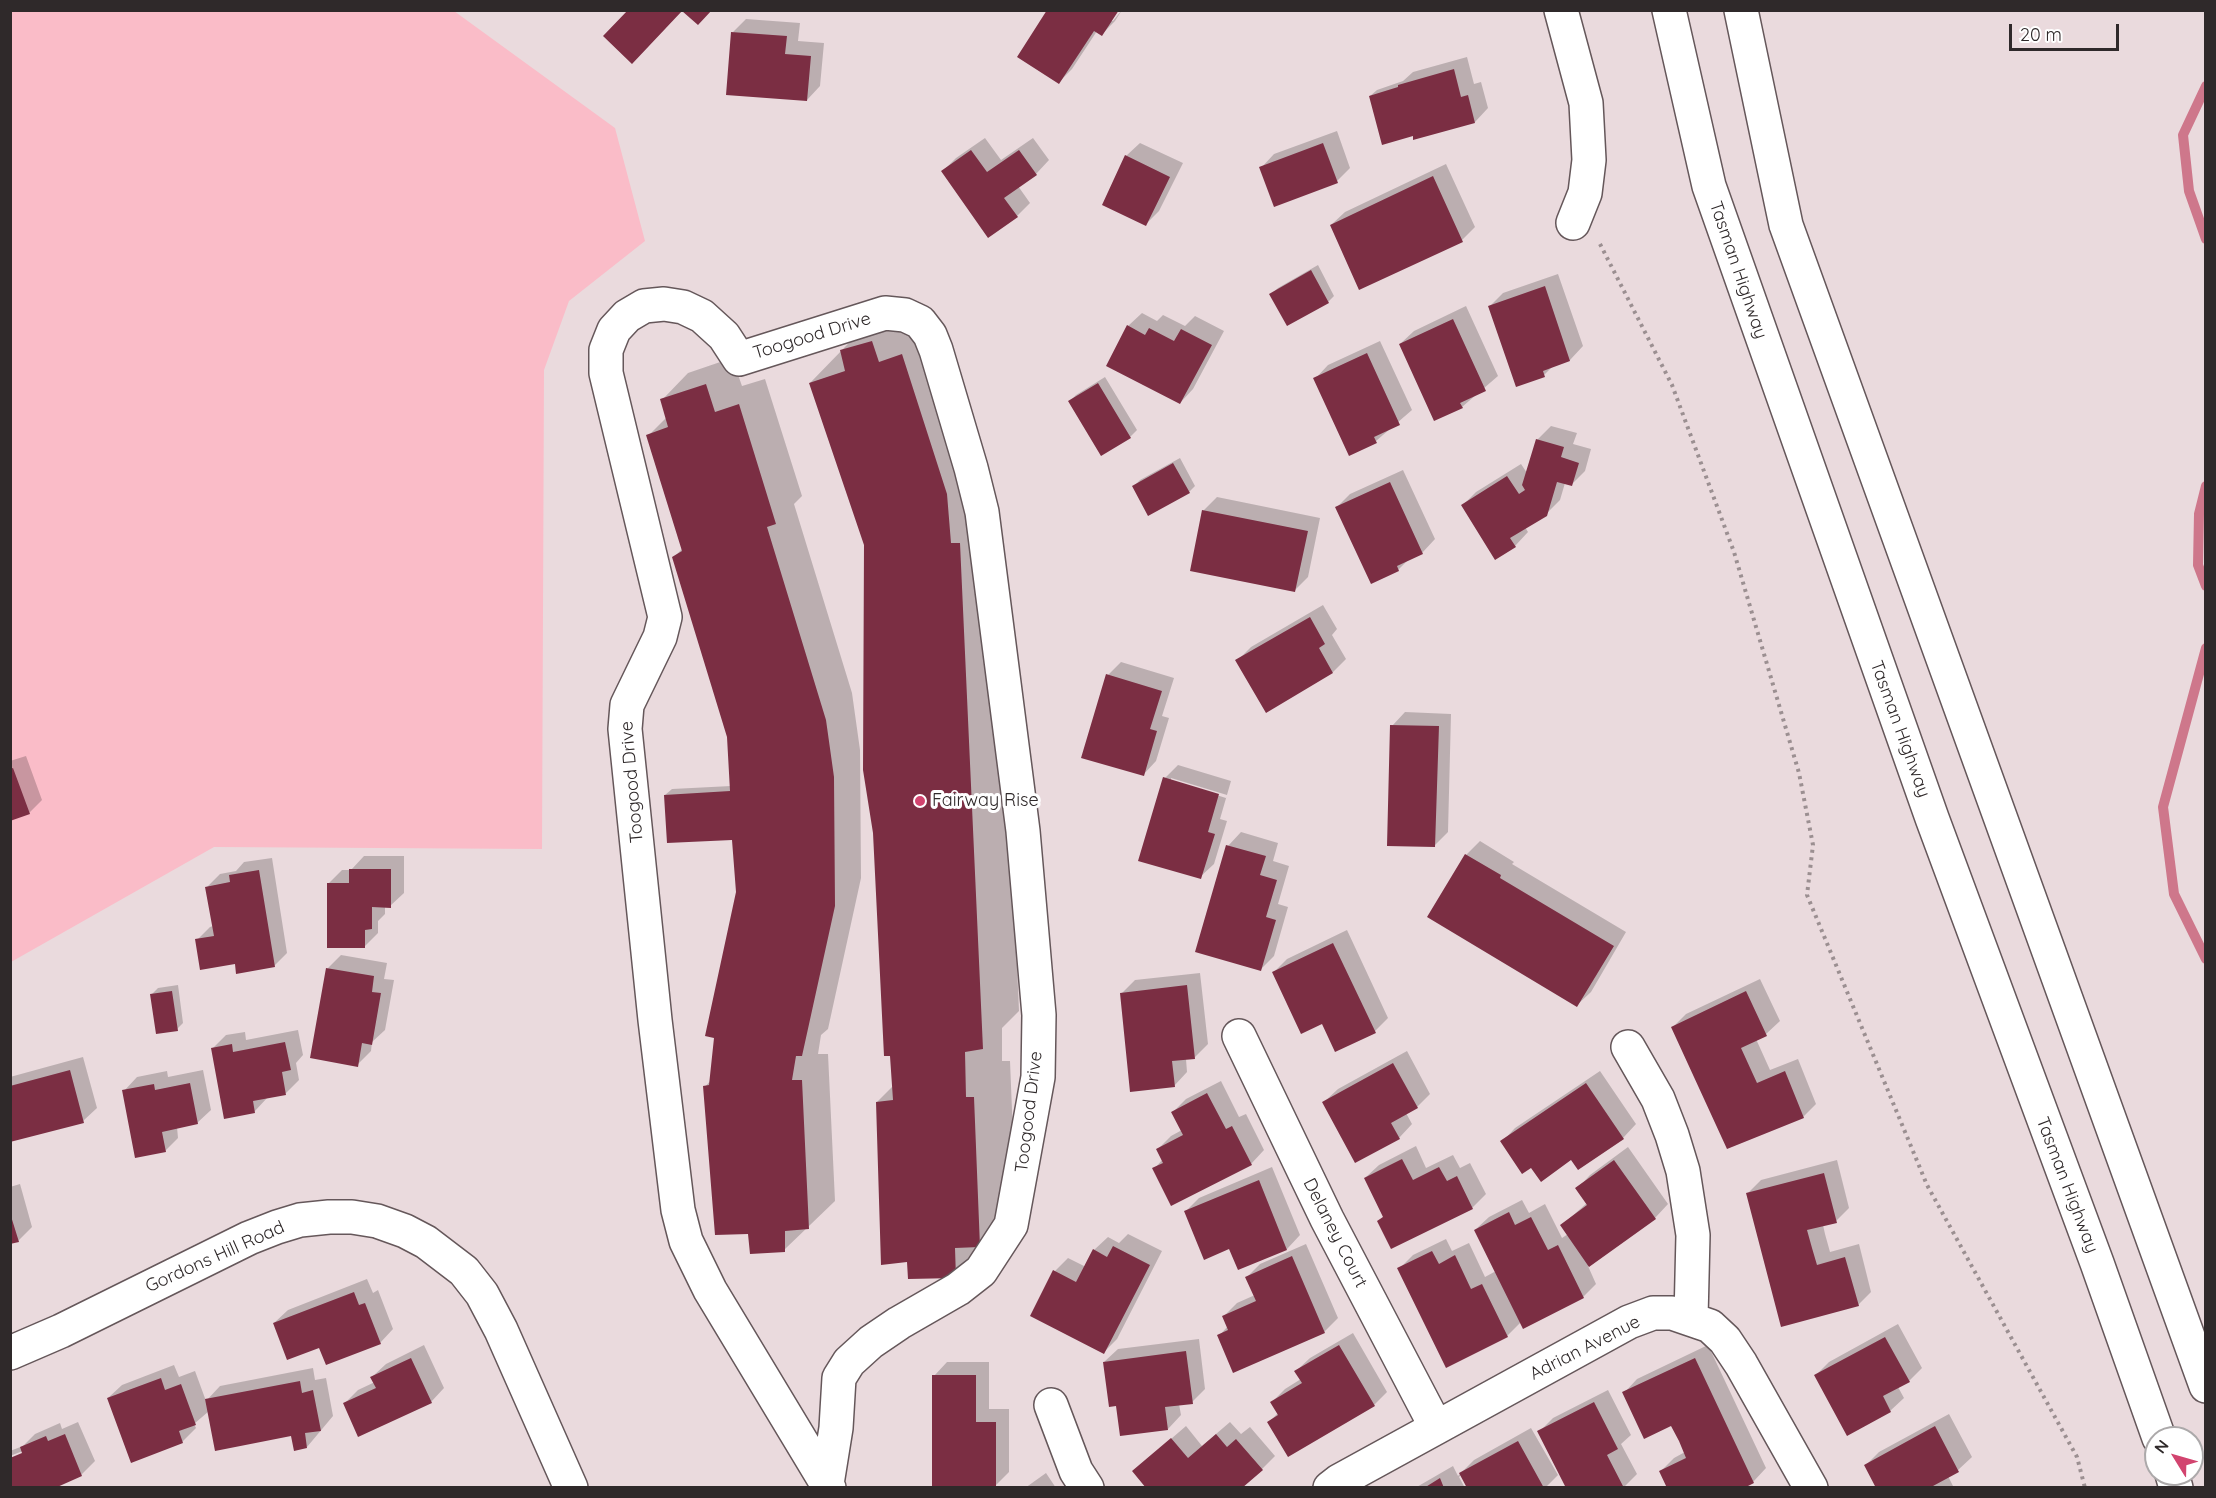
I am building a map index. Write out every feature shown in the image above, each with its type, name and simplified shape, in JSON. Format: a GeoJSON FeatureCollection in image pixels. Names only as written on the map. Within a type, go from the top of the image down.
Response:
{"type":"FeatureCollection","features":[{"type":"Feature","properties":{"kind":"main road"},"geometry":{"type":"LineString","coordinates":[[1561,10],[1586,103],[1589,160],[1585,193],[1573,223]]}},
{"type":"Feature","properties":{"kind":"main road","name":"Tasman Highway"},"geometry":{"type":"LineString","coordinates":[[1669,10],[1709,186],[1932,818],[2097,1263],[2155,1426]]}},
{"type":"Feature","properties":{"kind":"main road"},"geometry":{"type":"LineString","coordinates":[[1741,10],[1786,225],[2205,1386]]}},
{"type":"Feature","properties":{"kind":"main road","name":"Toogood Drive"},"geometry":{"type":"LineString","coordinates":[[664,304],[683,307],[702,316],[724,336],[739,359],[885,313],[905,315],[920,322],[930,335],[936,350],[982,512],[1023,831],[1039,1015],[1038,1077],[1011,1225],[981,1271],[958,1289],[871,1342],[849,1362],[839,1378],[836,1428],[828,1486],[710,1290],[686,1241],[678,1210],[655,1020],[625,729],[627,705],[660,637],[665,617],[606,373],[606,350],[614,330],[627,316],[644,306],[664,304]]}},
{"type":"Feature","properties":{"kind":"main road","name":"Delaney Court"},"geometry":{"type":"LineString","coordinates":[[1239,1036],[1327,1219],[1436,1427]]}},
{"type":"Feature","properties":{"kind":"main road"},"geometry":{"type":"LineString","coordinates":[[1628,1047],[1658,1099],[1683,1171],[1693,1235],[1691,1318]]}},
{"type":"Feature","properties":{"kind":"main road","name":"Gordons Hill Road"},"geometry":{"type":"LineString","coordinates":[[10,1353],[61,1331],[249,1238],[276,1227],[329,1216],[377,1221],[405,1231],[426,1242],[464,1271],[482,1294],[501,1330],[572,1488]]}},
{"type":"Feature","properties":{"kind":"main road","name":"Adrian Avenue"},"geometry":{"type":"LineString","coordinates":[[1330,1488],[1436,1427],[1629,1322],[1653,1313],[1672,1313],[1691,1318],[1710,1326],[1725,1340],[1811,1488]]}},
{"type":"Feature","properties":{"kind":"main road"},"geometry":{"type":"LineString","coordinates":[[1052,1405],[1076,1471],[1087,1488]]}},
{"type":"Feature","properties":{"kind":"path"},"geometry":{"type":"LineString","coordinates":[[1573,223],[1592,229],[1672,385],[1734,552],[1799,773],[1813,846],[1807,895],[1811,906],[1926,1185],[2077,1457],[2085,1488]]}},
{"type":"Feature","properties":{"kind":"shaded area"},"geometry":{"type":"Polygon","coordinates":[[[11,11],[454,11],[615,128],[645,241],[569,301],[544,370],[542,849],[214,847],[11,962],[11,11]]]}},
{"type":"Feature","properties":{"kind":"building"},"geometry":{"type":"Polygon","coordinates":[[[628,10],[712,10],[698,25],[682,11],[632,64],[603,36],[628,10]]]}},
{"type":"Feature","properties":{"kind":"building"},"geometry":{"type":"Polygon","coordinates":[[[1047,10],[1119,10],[1102,36],[1094,31],[1059,84],[1017,57],[1047,10]]]}},
{"type":"Feature","properties":{"kind":"building"},"geometry":{"type":"Polygon","coordinates":[[[731,32],[787,36],[785,54],[811,56],[807,101],[726,95],[731,32]]]}},
{"type":"Feature","properties":{"kind":"building"},"geometry":{"type":"Polygon","coordinates":[[[1454,69],[1461,97],[1468,95],[1475,123],[1413,140],[1413,136],[1382,145],[1369,96],[1454,69]]]}},
{"type":"Feature","properties":{"kind":"building"},"geometry":{"type":"Polygon","coordinates":[[[1323,143],[1338,183],[1274,207],[1259,167],[1323,143]]]}},
{"type":"Feature","properties":{"kind":"building"},"geometry":{"type":"Polygon","coordinates":[[[971,150],[987,172],[1019,150],[1037,175],[1004,198],[1018,217],[988,238],[941,171],[971,150]]]}},
{"type":"Feature","properties":{"kind":"building"},"geometry":{"type":"Polygon","coordinates":[[[1125,155],[1170,177],[1146,226],[1102,205],[1125,155]]]}},
{"type":"Feature","properties":{"kind":"building"},"geometry":{"type":"Polygon","coordinates":[[[1433,176],[1463,242],[1359,290],[1330,225],[1433,176]]]}},
{"type":"Feature","properties":{"kind":"building"},"geometry":{"type":"Polygon","coordinates":[[[1311,270],[1329,303],[1287,326],[1269,294],[1311,270]]]}},
{"type":"Feature","properties":{"kind":"building"},"geometry":{"type":"Polygon","coordinates":[[[1545,286],[1570,361],[1543,371],[1545,377],[1516,387],[1488,306],[1545,286]]]}},
{"type":"Feature","properties":{"kind":"building"},"geometry":{"type":"Polygon","coordinates":[[[1453,319],[1486,391],[1460,403],[1463,408],[1434,421],[1399,344],[1453,319]]]}},
{"type":"Feature","properties":{"kind":"building"},"geometry":{"type":"Polygon","coordinates":[[[1127,325],[1145,335],[1149,328],[1174,341],[1181,329],[1212,345],[1180,404],[1106,366],[1127,325]]]}},
{"type":"Feature","properties":{"kind":"building","name":"Fairway Rise"},"geometry":{"type":"Polygon","coordinates":[[[872,341],[879,362],[902,354],[947,494],[951,543],[960,543],[983,1049],[965,1052],[966,1097],[974,1097],[980,1247],[955,1248],[956,1278],[908,1279],[907,1262],[881,1265],[876,1102],[893,1100],[890,1056],[884,1056],[873,833],[863,770],[864,545],[809,383],[845,371],[840,350],[872,341]]]}},
{"type":"Feature","properties":{"kind":"building"},"geometry":{"type":"Polygon","coordinates":[[[1367,353],[1400,425],[1374,437],[1377,443],[1349,456],[1313,378],[1367,353]]]}},
{"type":"Feature","properties":{"kind":"building"},"geometry":{"type":"Polygon","coordinates":[[[1098,383],[1131,438],[1101,456],[1068,401],[1098,383]]]}},
{"type":"Feature","properties":{"kind":"building"},"geometry":{"type":"Polygon","coordinates":[[[706,384],[715,412],[739,404],[776,524],[767,527],[826,720],[834,777],[835,906],[802,1056],[796,1056],[792,1080],[802,1080],[809,1229],[785,1231],[785,1252],[750,1254],[748,1234],[715,1235],[703,1086],[709,1085],[714,1038],[705,1036],[736,892],[732,840],[667,843],[664,795],[730,791],[727,737],[672,557],[682,551],[646,435],[668,427],[660,399],[706,384]]]}},
{"type":"Feature","properties":{"kind":"building"},"geometry":{"type":"Polygon","coordinates":[[[1536,439],[1564,447],[1561,457],[1579,463],[1572,486],[1557,482],[1547,516],[1510,538],[1516,547],[1495,560],[1461,505],[1507,476],[1519,494],[1525,490],[1522,485],[1536,439]]]}},
{"type":"Feature","properties":{"kind":"building"},"geometry":{"type":"Polygon","coordinates":[[[1173,463],[1190,493],[1148,516],[1132,486],[1173,463]]]}},
{"type":"Feature","properties":{"kind":"building"},"geometry":{"type":"Polygon","coordinates":[[[1390,482],[1423,554],[1397,566],[1399,571],[1371,584],[1335,507],[1390,482]]]}},
{"type":"Feature","properties":{"kind":"building"},"geometry":{"type":"Polygon","coordinates":[[[1202,510],[1308,531],[1295,592],[1190,571],[1202,510]]]}},
{"type":"Feature","properties":{"kind":"building"},"geometry":{"type":"Polygon","coordinates":[[[1310,617],[1325,644],[1319,648],[1333,673],[1266,713],[1235,660],[1310,617]]]}},
{"type":"Feature","properties":{"kind":"building"},"geometry":{"type":"Polygon","coordinates":[[[1106,674],[1162,691],[1150,729],[1157,731],[1144,776],[1081,758],[1106,674]]]}},
{"type":"Feature","properties":{"kind":"building"},"geometry":{"type":"Polygon","coordinates":[[[1390,725],[1439,726],[1435,847],[1387,846],[1390,725]]]}},
{"type":"Feature","properties":{"kind":"building"},"geometry":{"type":"Polygon","coordinates":[[[13,768],[30,814],[10,821],[10,769],[13,768]]]}},
{"type":"Feature","properties":{"kind":"building"},"geometry":{"type":"Polygon","coordinates":[[[1163,777],[1219,794],[1208,832],[1215,834],[1201,879],[1138,861],[1163,777]]]}},
{"type":"Feature","properties":{"kind":"building"},"geometry":{"type":"Polygon","coordinates":[[[1226,845],[1266,856],[1260,875],[1277,880],[1266,917],[1276,920],[1261,971],[1195,952],[1226,845]]]}},
{"type":"Feature","properties":{"kind":"building"},"geometry":{"type":"Polygon","coordinates":[[[1465,854],[1501,875],[1500,878],[1614,946],[1577,1007],[1427,917],[1465,854]]]}},
{"type":"Feature","properties":{"kind":"building"},"geometry":{"type":"Polygon","coordinates":[[[349,869],[391,869],[391,908],[372,907],[372,929],[365,930],[365,948],[327,948],[327,883],[349,883],[349,869]]]}},
{"type":"Feature","properties":{"kind":"building"},"geometry":{"type":"Polygon","coordinates":[[[259,870],[275,967],[236,974],[235,964],[200,970],[195,939],[214,936],[205,887],[230,882],[229,875],[259,870]]]}},
{"type":"Feature","properties":{"kind":"building"},"geometry":{"type":"Polygon","coordinates":[[[1333,943],[1376,1033],[1335,1052],[1322,1024],[1301,1034],[1272,972],[1333,943]]]}},
{"type":"Feature","properties":{"kind":"building"},"geometry":{"type":"Polygon","coordinates":[[[326,968],[374,976],[372,992],[381,993],[372,1045],[362,1043],[358,1067],[310,1058],[326,968]]]}},
{"type":"Feature","properties":{"kind":"building"},"geometry":{"type":"Polygon","coordinates":[[[1187,985],[1195,1059],[1172,1061],[1175,1087],[1130,1092],[1120,993],[1187,985]]]}},
{"type":"Feature","properties":{"kind":"building"},"geometry":{"type":"Polygon","coordinates":[[[172,991],[178,1031],[156,1034],[150,994],[172,991]]]}},
{"type":"Feature","properties":{"kind":"building"},"geometry":{"type":"Polygon","coordinates":[[[1746,991],[1767,1036],[1741,1048],[1757,1083],[1785,1071],[1804,1118],[1727,1149],[1671,1027],[1746,991]]]}},
{"type":"Feature","properties":{"kind":"building"},"geometry":{"type":"Polygon","coordinates":[[[285,1042],[291,1070],[282,1072],[286,1095],[253,1101],[255,1113],[224,1119],[211,1048],[232,1044],[233,1052],[285,1042]]]}},
{"type":"Feature","properties":{"kind":"building"},"geometry":{"type":"Polygon","coordinates":[[[1393,1063],[1418,1108],[1391,1123],[1400,1139],[1355,1163],[1322,1102],[1393,1063]]]}},
{"type":"Feature","properties":{"kind":"building"},"geometry":{"type":"Polygon","coordinates":[[[70,1070],[84,1123],[10,1142],[10,1086],[70,1070]]]}},
{"type":"Feature","properties":{"kind":"building"},"geometry":{"type":"Polygon","coordinates":[[[190,1083],[198,1124],[162,1132],[166,1152],[135,1158],[122,1090],[154,1084],[155,1090],[190,1083]]]}},
{"type":"Feature","properties":{"kind":"building"},"geometry":{"type":"Polygon","coordinates":[[[1586,1083],[1624,1139],[1578,1170],[1571,1160],[1541,1182],[1531,1168],[1522,1174],[1500,1141],[1586,1083]]]}},
{"type":"Feature","properties":{"kind":"building"},"geometry":{"type":"Polygon","coordinates":[[[1207,1093],[1226,1129],[1232,1126],[1252,1165],[1171,1206],[1152,1168],[1163,1163],[1156,1149],[1183,1135],[1171,1112],[1207,1093]]]}},
{"type":"Feature","properties":{"kind":"building"},"geometry":{"type":"Polygon","coordinates":[[[1402,1159],[1413,1180],[1439,1167],[1447,1181],[1457,1176],[1473,1209],[1391,1249],[1377,1221],[1383,1217],[1364,1178],[1402,1159]]]}},
{"type":"Feature","properties":{"kind":"building"},"geometry":{"type":"Polygon","coordinates":[[[1614,1160],[1656,1219],[1589,1267],[1560,1225],[1587,1205],[1575,1188],[1614,1160]]]}},
{"type":"Feature","properties":{"kind":"building"},"geometry":{"type":"Polygon","coordinates":[[[1824,1173],[1837,1223],[1807,1230],[1817,1265],[1845,1257],[1859,1306],[1781,1327],[1746,1193],[1824,1173]]]}},
{"type":"Feature","properties":{"kind":"building"},"geometry":{"type":"Polygon","coordinates":[[[1259,1180],[1287,1250],[1238,1270],[1229,1249],[1204,1260],[1184,1211],[1259,1180]]]}},
{"type":"Feature","properties":{"kind":"building"},"geometry":{"type":"Polygon","coordinates":[[[1509,1212],[1515,1225],[1531,1217],[1548,1250],[1558,1245],[1584,1298],[1523,1329],[1474,1230],[1509,1212]]]}},
{"type":"Feature","properties":{"kind":"building"},"geometry":{"type":"Polygon","coordinates":[[[10,1213],[19,1242],[10,1244],[10,1213]]]}},
{"type":"Feature","properties":{"kind":"building"},"geometry":{"type":"Polygon","coordinates":[[[1113,1246],[1150,1265],[1104,1354],[1030,1316],[1053,1270],[1076,1282],[1093,1249],[1107,1257],[1113,1246]]]}},
{"type":"Feature","properties":{"kind":"building"},"geometry":{"type":"Polygon","coordinates":[[[1432,1251],[1439,1264],[1455,1255],[1471,1289],[1482,1284],[1508,1337],[1446,1368],[1397,1268],[1432,1251]]]}},
{"type":"Feature","properties":{"kind":"building"},"geometry":{"type":"Polygon","coordinates":[[[1292,1256],[1325,1333],[1233,1373],[1217,1335],[1228,1330],[1222,1316],[1256,1301],[1245,1277],[1292,1256]]]}},
{"type":"Feature","properties":{"kind":"building"},"geometry":{"type":"Polygon","coordinates":[[[354,1292],[359,1305],[365,1303],[381,1344],[326,1365],[319,1348],[287,1360],[273,1323],[354,1292]]]}},
{"type":"Feature","properties":{"kind":"building"},"geometry":{"type":"Polygon","coordinates":[[[1885,1337],[1910,1382],[1883,1396],[1891,1412],[1847,1436],[1814,1375],[1885,1337]]]}},
{"type":"Feature","properties":{"kind":"building"},"geometry":{"type":"Polygon","coordinates":[[[1339,1345],[1375,1406],[1288,1457],[1267,1422],[1278,1415],[1270,1402],[1302,1383],[1294,1371],[1339,1345]]]}},
{"type":"Feature","properties":{"kind":"building"},"geometry":{"type":"Polygon","coordinates":[[[1186,1351],[1193,1404],[1165,1407],[1168,1430],[1120,1436],[1116,1406],[1109,1407],[1103,1362],[1186,1351]]]}},
{"type":"Feature","properties":{"kind":"building"},"geometry":{"type":"Polygon","coordinates":[[[411,1358],[432,1403],[358,1437],[343,1403],[376,1388],[370,1377],[411,1358]]]}},
{"type":"Feature","properties":{"kind":"building"},"geometry":{"type":"Polygon","coordinates":[[[1695,1358],[1754,1483],[1744,1488],[1667,1488],[1659,1471],[1686,1458],[1679,1441],[1671,1426],[1644,1439],[1622,1392],[1695,1358]]]}},
{"type":"Feature","properties":{"kind":"building"},"geometry":{"type":"Polygon","coordinates":[[[932,1375],[976,1375],[976,1422],[996,1422],[996,1487],[932,1488],[932,1375]]]}},
{"type":"Feature","properties":{"kind":"building"},"geometry":{"type":"Polygon","coordinates":[[[161,1378],[165,1390],[181,1384],[196,1425],[179,1431],[183,1443],[131,1463],[107,1398],[161,1378]]]}},
{"type":"Feature","properties":{"kind":"building"},"geometry":{"type":"Polygon","coordinates":[[[300,1381],[302,1393],[313,1390],[321,1431],[305,1433],[307,1448],[294,1451],[291,1436],[215,1451],[205,1399],[300,1381]]]}},
{"type":"Feature","properties":{"kind":"building"},"geometry":{"type":"Polygon","coordinates":[[[1594,1402],[1618,1449],[1607,1455],[1624,1488],[1566,1488],[1537,1431],[1594,1402]]]}},
{"type":"Feature","properties":{"kind":"building"},"geometry":{"type":"Polygon","coordinates":[[[1935,1426],[1959,1472],[1933,1486],[1934,1488],[1876,1488],[1864,1465],[1935,1426]]]}},
{"type":"Feature","properties":{"kind":"building"},"geometry":{"type":"Polygon","coordinates":[[[65,1434],[82,1476],[55,1488],[10,1488],[10,1458],[22,1453],[20,1447],[46,1436],[48,1441],[65,1434]]]}},
{"type":"Feature","properties":{"kind":"building"},"geometry":{"type":"Polygon","coordinates":[[[1216,1434],[1227,1447],[1236,1439],[1263,1470],[1242,1488],[1146,1488],[1132,1471],[1171,1438],[1188,1458],[1216,1434]]]}},
{"type":"Feature","properties":{"kind":"building"},"geometry":{"type":"Polygon","coordinates":[[[1518,1441],[1544,1488],[1467,1488],[1459,1473],[1518,1441]]]}},
{"type":"Feature","properties":{"kind":"building"},"geometry":{"type":"Polygon","coordinates":[[[1440,1478],[1444,1488],[1424,1488],[1440,1478]]]}},
{"type":"Feature","properties":{"kind":"waterway"},"geometry":{"type":"LineString","coordinates":[[2206,86],[2183,135],[2189,191],[2206,239]]}},
{"type":"Feature","properties":{"kind":"waterway"},"geometry":{"type":"LineString","coordinates":[[2206,486],[2199,514],[2198,565],[2206,586]]}},
{"type":"Feature","properties":{"kind":"waterway"},"geometry":{"type":"LineString","coordinates":[[2206,648],[2163,807],[2174,894],[2206,959]]}},
{"type":"Feature","properties":{"kind":"place","name":"Fairway Rise"},"geometry":{"type":"Point","coordinates":[920,801]}}]}
